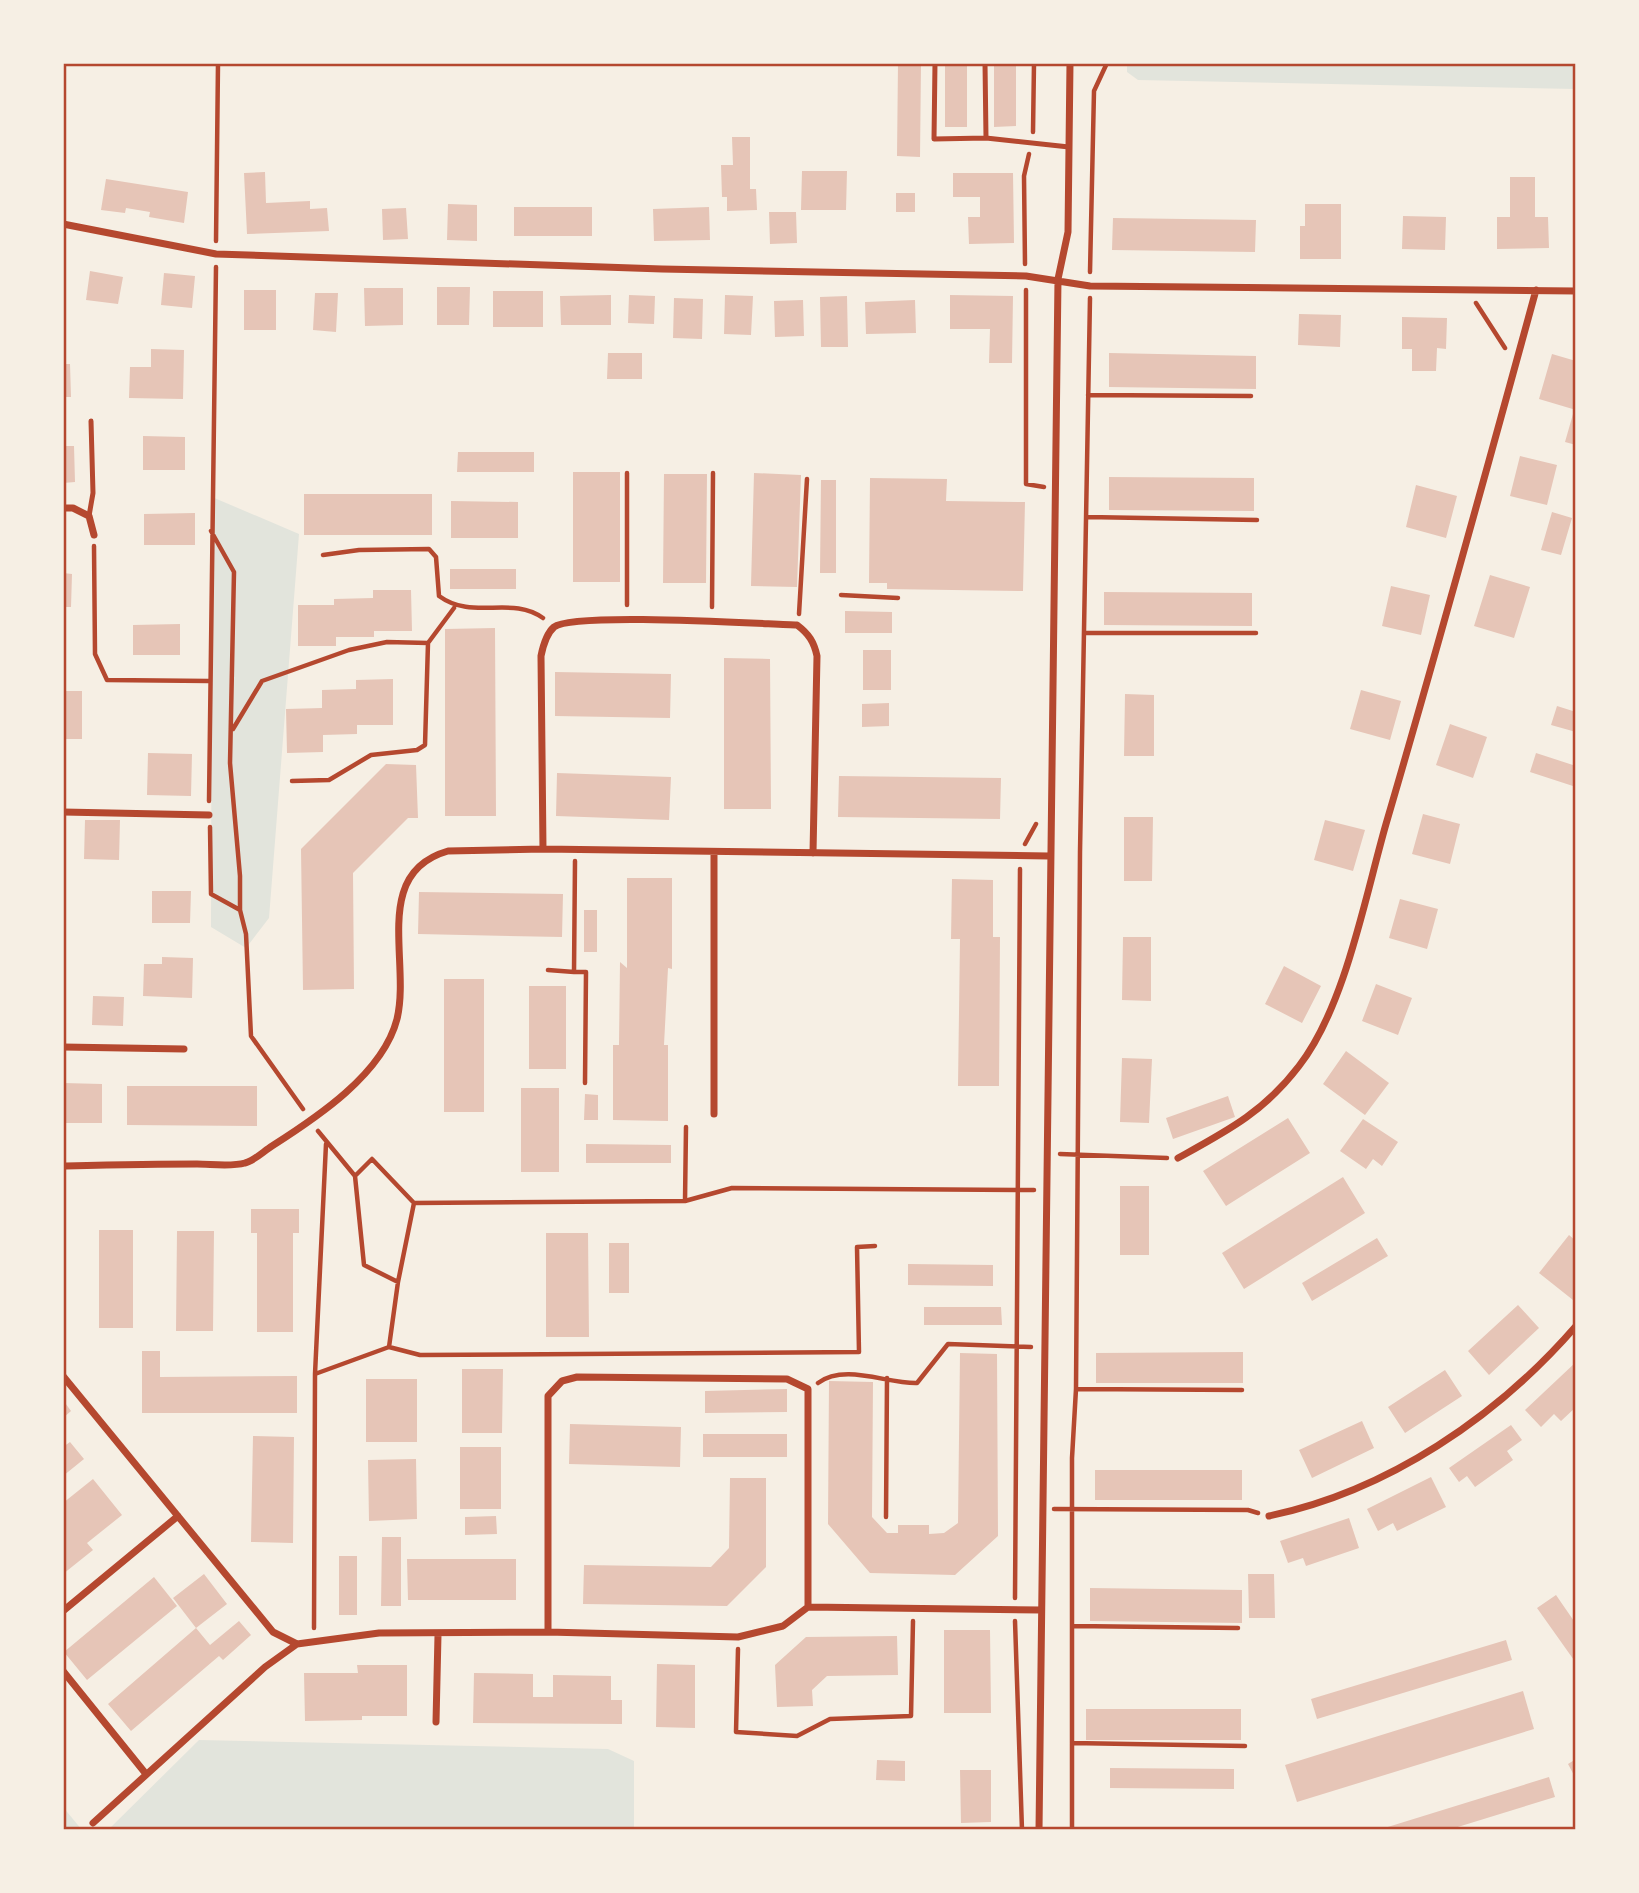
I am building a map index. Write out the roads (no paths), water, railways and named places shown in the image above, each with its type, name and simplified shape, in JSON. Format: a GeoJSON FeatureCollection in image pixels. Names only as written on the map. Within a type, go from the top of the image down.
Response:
{"type":"FeatureCollection","features":[{"type":"Feature","properties":{"kind":"street"},"geometry":{"type":"LineString","coordinates":[[1039,1830],[1058,279],[1068,232],[1070,63]]}},
{"type":"Feature","properties":{"kind":"street"},"geometry":{"type":"LineString","coordinates":[[63,224],[216,254],[662,269],[1026,276],[1090,286],[1576,291]]}},
{"type":"Feature","properties":{"kind":"street"},"geometry":{"type":"LineString","coordinates":[[1178,1158],[1244,1122],[1267,1103],[1300,1065],[1326,1016],[1347,960],[1416,724],[1536,290]]}},
{"type":"Feature","properties":{"kind":"street"},"geometry":{"type":"LineString","coordinates":[[63,508],[73,508],[89,516],[94,535]]}},
{"type":"Feature","properties":{"kind":"street"},"geometry":{"type":"LineString","coordinates":[[542,849],[541,656],[545,640],[555,627],[568,622],[626,620],[797,625],[814,642],[817,656],[813,853]]}},
{"type":"Feature","properties":{"kind":"street"},"geometry":{"type":"LineString","coordinates":[[63,812],[209,815]]}},
{"type":"Feature","properties":{"kind":"street"},"geometry":{"type":"LineString","coordinates":[[63,1166],[245,1163],[311,1121],[354,1085],[391,1035],[399,998],[399,909],[402,890],[410,874],[434,855],[448,851],[542,849],[1049,856]]}},
{"type":"Feature","properties":{"kind":"street"},"geometry":{"type":"LineString","coordinates":[[714,852],[714,1114]]}},
{"type":"Feature","properties":{"kind":"street"},"geometry":{"type":"LineString","coordinates":[[63,1047],[184,1049]]}},
{"type":"Feature","properties":{"kind":"street"},"geometry":{"type":"LineString","coordinates":[[1269,1516],[1339,1494],[1405,1467],[1492,1406],[1546,1360],[1576,1326]]}},
{"type":"Feature","properties":{"kind":"street"},"geometry":{"type":"LineString","coordinates":[[63,1376],[273,1632],[298,1644]]}},
{"type":"Feature","properties":{"kind":"street"},"geometry":{"type":"LineString","coordinates":[[548,1632],[548,1396],[562,1381],[577,1377],[787,1379],[808,1389],[808,1607]]}},
{"type":"Feature","properties":{"kind":"street"},"geometry":{"type":"LineString","coordinates":[[63,1611],[178,1516]]}},
{"type":"Feature","properties":{"kind":"street"},"geometry":{"type":"LineString","coordinates":[[93,1824],[265,1667],[298,1644],[314,1640],[379,1633],[438,1635],[548,1632],[738,1637],[783,1626],[808,1607],[1041,1609]]}},
{"type":"Feature","properties":{"kind":"street"},"geometry":{"type":"LineString","coordinates":[[436,1722],[438,1635]]}},
{"type":"Feature","properties":{"kind":"street"},"geometry":{"type":"LineString","coordinates":[[63,1671],[146,1774]]}},
{"type":"Feature","properties":{"kind":"lane"},"geometry":{"type":"LineString","coordinates":[[935,63],[934,139],[986,138],[1069,147]]}},
{"type":"Feature","properties":{"kind":"lane"},"geometry":{"type":"LineString","coordinates":[[985,63],[986,138]]}},
{"type":"Feature","properties":{"kind":"lane"},"geometry":{"type":"LineString","coordinates":[[89,516],[93,493],[91,421]]}}]}
